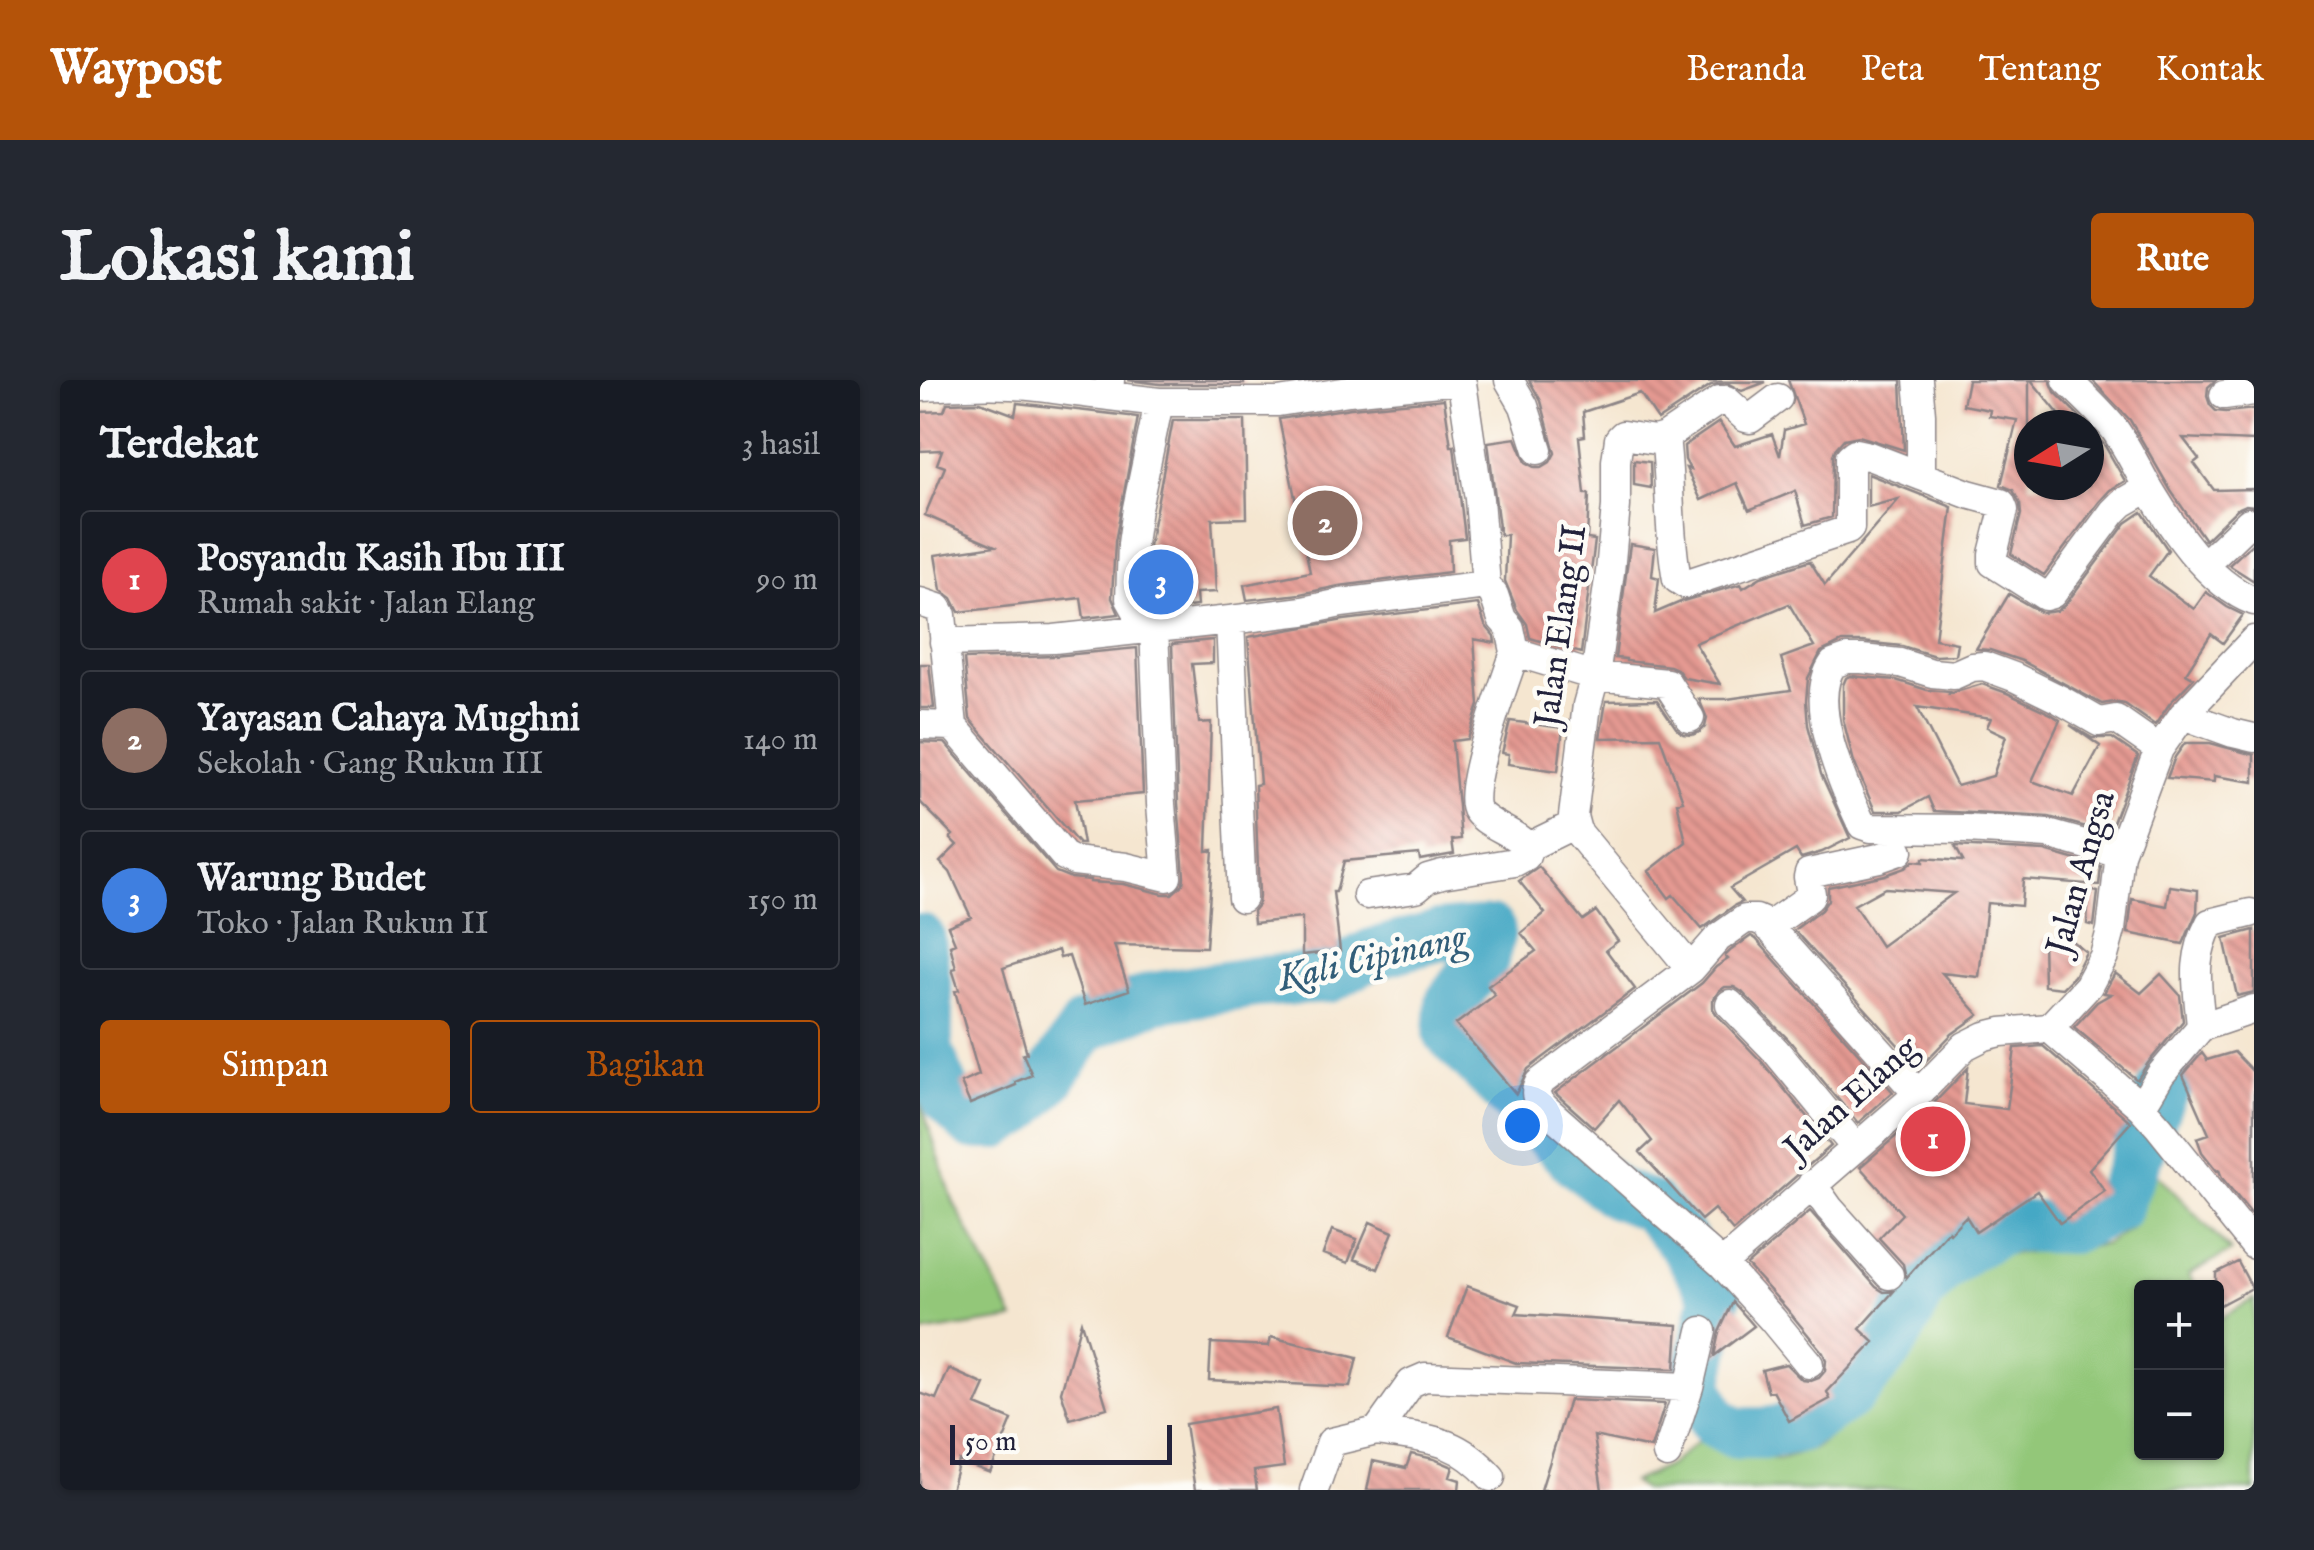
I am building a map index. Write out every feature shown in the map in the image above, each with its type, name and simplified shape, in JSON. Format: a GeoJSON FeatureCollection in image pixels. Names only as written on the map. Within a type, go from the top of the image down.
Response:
{"type":"FeatureCollection","features":[{"type":"Feature","properties":{"kind":"street"},"geometry":{"type":"LineString","coordinates":[[920,387],[984,384],[1065,392],[1110,388],[1160,402],[1278,402],[1348,385],[1459,380],[1479,499],[1486,584],[1510,628],[1516,652],[1477,772],[1474,803],[1478,812],[1528,847]]}},
{"type":"Feature","properties":{"kind":"street"},"geometry":{"type":"LineString","coordinates":[[1509,380],[1524,406],[1538,450]]}},
{"type":"Feature","properties":{"kind":"street"},"geometry":{"type":"LineString","coordinates":[[1918,380],[1921,476]]}},
{"type":"Feature","properties":{"kind":"street"},"geometry":{"type":"LineString","coordinates":[[2068,380],[2116,432],[2148,488],[2204,566],[2226,586],[2254,602]]}},
{"type":"Feature","properties":{"kind":"street"},"geometry":{"type":"LineString","coordinates":[[2224,395],[2254,390]]}},
{"type":"Feature","properties":{"kind":"street"},"geometry":{"type":"LineString","coordinates":[[1778,398],[1750,419],[1726,400],[1720,400],[1665,437],[1673,553],[1677,579],[1685,584],[1848,530],[1851,455],[1858,453],[2001,503],[2004,510],[1994,564],[2045,596],[2052,594],[2113,512],[2148,488]]}},
{"type":"Feature","properties":{"kind":"street"},"geometry":{"type":"LineString","coordinates":[[1154,627],[1138,615],[1130,599],[1137,508],[1160,402]]}},
{"type":"Feature","properties":{"kind":"street","name":"Jalan Elang II"},"geometry":{"type":"LineString","coordinates":[[1575,824],[1574,802],[1587,706],[1610,572],[1618,439],[1623,435],[1655,440],[1665,437]]}},
{"type":"Feature","properties":{"kind":"street"},"geometry":{"type":"LineString","coordinates":[[2204,566],[2249,522],[2254,525]]}},
{"type":"Feature","properties":{"kind":"street"},"geometry":{"type":"LineString","coordinates":[[944,642],[1054,638],[1230,620],[1486,584]]}},
{"type":"Feature","properties":{"kind":"street"},"geometry":{"type":"LineString","coordinates":[[920,602],[941,610],[953,726],[1064,856],[1168,877],[1154,627]]}},
{"type":"Feature","properties":{"kind":"street"},"geometry":{"type":"LineString","coordinates":[[1230,620],[1242,898]]}},
{"type":"Feature","properties":{"kind":"street","name":"Jalan Angsa"},"geometry":{"type":"LineString","coordinates":[[2049,1028],[2088,986],[2104,956],[2120,854],[2159,749],[2183,714],[2254,640]]}},
{"type":"Feature","properties":{"kind":"street"},"geometry":{"type":"LineString","coordinates":[[1516,652],[1595,676],[1667,683],[1690,718]]}},
{"type":"Feature","properties":{"kind":"street"},"geometry":{"type":"LineString","coordinates":[[2120,854],[2048,834],[1862,825],[1842,776],[1824,707],[1828,669],[1836,662],[1862,659],[1954,676],[1972,666],[1994,668],[2059,698],[2099,722],[2116,719],[2159,749]]}},
{"type":"Feature","properties":{"kind":"street"},"geometry":{"type":"LineString","coordinates":[[2183,714],[2254,738]]}},
{"type":"Feature","properties":{"kind":"street"},"geometry":{"type":"LineString","coordinates":[[920,725],[953,726]]}},
{"type":"Feature","properties":{"kind":"street"},"geometry":{"type":"LineString","coordinates":[[1528,847],[1575,824],[1691,969]]}},
{"type":"Feature","properties":{"kind":"street"},"geometry":{"type":"LineString","coordinates":[[1367,895],[1416,888],[1428,878],[1442,874],[1515,862],[1526,856],[1528,847]]}},
{"type":"Feature","properties":{"kind":"street"},"geometry":{"type":"LineString","coordinates":[[1809,1364],[1722,1264],[1545,1108],[1537,1100],[1536,1089],[1691,969],[1718,938],[1810,896],[1809,873],[1900,851]]}},
{"type":"Feature","properties":{"kind":"street"},"geometry":{"type":"LineString","coordinates":[[2200,1027],[2195,983],[2202,937],[2210,923],[2250,914]]}},
{"type":"Feature","properties":{"kind":"street"},"geometry":{"type":"LineString","coordinates":[[1757,923],[1918,1094]]}},
{"type":"Feature","properties":{"kind":"street"},"geometry":{"type":"LineString","coordinates":[[1730,1004],[1775,1050],[1856,1147]]}},
{"type":"Feature","properties":{"kind":"street"},"geometry":{"type":"LineString","coordinates":[[2148,1115],[2161,1074],[2200,1027],[2254,1008]]}},
{"type":"Feature","properties":{"kind":"street"},"geometry":{"type":"LineString","coordinates":[[2049,1028],[2148,1115],[2254,1245]]}},
{"type":"Feature","properties":{"kind":"street","name":"Jalan Elang"},"geometry":{"type":"LineString","coordinates":[[1722,1264],[1918,1094],[1965,1046],[2001,1032],[2049,1028]]}},
{"type":"Feature","properties":{"kind":"street"},"geometry":{"type":"LineString","coordinates":[[1812,1184],[1889,1275]]}},
{"type":"Feature","properties":{"kind":"street"},"geometry":{"type":"LineString","coordinates":[[1667,1454],[1702,1332]]}},
{"type":"Feature","properties":{"kind":"street"},"geometry":{"type":"LineString","coordinates":[[1376,1431],[1411,1383],[1425,1377],[1689,1387]]}},
{"type":"Feature","properties":{"kind":"street"},"geometry":{"type":"LineString","coordinates":[[1314,1490],[1331,1442],[1376,1431],[1458,1448],[1491,1478]]}},
{"type":"Feature","properties":{"kind":"green space"},"geometry":{"type":"Polygon","coordinates":[[[920,1100],[953,1201],[1014,1319],[920,1333],[920,1100]]]}},
{"type":"Feature","properties":{"kind":"green space"},"geometry":{"type":"Polygon","coordinates":[[[2148,1165],[2231,1251],[2188,1275],[2191,1280],[2134,1280],[2134,1460],[2224,1460],[2224,1316],[2254,1299],[2254,1490],[1643,1490],[1632,1482],[1670,1465],[1705,1435],[1730,1453],[1779,1459],[1815,1448],[1865,1407],[1935,1303],[1984,1259],[2105,1244],[2131,1228],[2148,1165]]]}},
{"type":"Feature","properties":{"kind":"building"},"geometry":{"type":"Polygon","coordinates":[[[1127,380],[1244,380],[1244,384],[1160,384],[1127,380]]]}},
{"type":"Feature","properties":{"kind":"building"},"geometry":{"type":"Polygon","coordinates":[[[1529,380],[1766,382],[1742,391],[1727,383],[1711,385],[1658,420],[1640,393],[1583,412],[1585,436],[1579,437],[1585,494],[1589,494],[1587,539],[1595,540],[1581,653],[1530,638],[1505,581],[1507,535],[1500,535],[1488,442],[1516,438],[1526,462],[1535,467],[1550,462],[1555,453],[1541,401],[1529,380]]]}},
{"type":"Feature","properties":{"kind":"building"},"geometry":{"type":"Polygon","coordinates":[[[1788,380],[1901,380],[1904,450],[1859,436],[1844,439],[1833,456],[1832,517],[1805,525],[1795,491],[1749,510],[1737,483],[1701,500],[1686,468],[1690,469],[1684,446],[1719,422],[1735,446],[1772,434],[1780,456],[1784,430],[1804,424],[1788,380]]]}},
{"type":"Feature","properties":{"kind":"building"},"geometry":{"type":"Polygon","coordinates":[[[1968,380],[2029,380],[2029,410],[2014,410],[2014,420],[1989,416],[1990,410],[1963,405],[1968,380]]]}},
{"type":"Feature","properties":{"kind":"building"},"geometry":{"type":"Polygon","coordinates":[[[2031,380],[2050,380],[2055,392],[2073,410],[2056,410],[2031,380]]]}},
{"type":"Feature","properties":{"kind":"building"},"geometry":{"type":"Polygon","coordinates":[[[2092,380],[2216,380],[2208,387],[2207,396],[2216,411],[2254,409],[2254,441],[2183,438],[2199,459],[2194,463],[2214,490],[2254,489],[2254,506],[2237,509],[2205,540],[2130,420],[2092,380]]]}},
{"type":"Feature","properties":{"kind":"building"},"geometry":{"type":"Polygon","coordinates":[[[1444,399],[1465,538],[1449,540],[1450,572],[1247,600],[1244,585],[1310,572],[1279,419],[1444,399]]]}},
{"type":"Feature","properties":{"kind":"building"},"geometry":{"type":"Polygon","coordinates":[[[980,402],[1015,415],[1017,403],[1138,417],[1115,542],[1112,598],[1119,614],[1084,618],[1081,598],[959,612],[952,598],[941,590],[935,555],[995,546],[925,515],[945,467],[937,464],[942,450],[920,451],[920,412],[944,411],[947,403],[980,402]]]}},
{"type":"Feature","properties":{"kind":"building"},"geometry":{"type":"Polygon","coordinates":[[[1173,420],[1245,420],[1247,518],[1212,519],[1216,592],[1196,593],[1197,606],[1161,610],[1148,595],[1149,546],[1173,420]]]}},
{"type":"Feature","properties":{"kind":"building"},"geometry":{"type":"Polygon","coordinates":[[[2014,432],[2014,492],[2001,485],[2014,432]]]}},
{"type":"Feature","properties":{"kind":"building"},"geometry":{"type":"Polygon","coordinates":[[[2104,445],[2125,481],[2104,497],[2104,445]]]}},
{"type":"Feature","properties":{"kind":"building"},"geometry":{"type":"Polygon","coordinates":[[[1634,460],[1650,462],[1651,488],[1634,485],[1634,460]]]}},
{"type":"Feature","properties":{"kind":"building"},"geometry":{"type":"Polygon","coordinates":[[[1868,474],[1952,507],[1935,639],[1957,643],[1955,655],[1935,656],[1902,646],[1862,642],[1842,642],[1821,652],[1808,678],[1808,725],[1821,774],[1850,838],[1801,858],[1796,850],[1730,888],[1742,902],[1702,929],[1673,895],[1669,898],[1649,871],[1686,842],[1677,802],[1683,801],[1660,737],[1600,738],[1606,701],[1657,700],[1676,728],[1692,735],[1705,727],[1707,718],[1699,699],[1791,690],[1781,658],[1814,646],[1789,604],[1695,643],[1720,684],[1684,678],[1670,666],[1615,658],[1630,544],[1655,548],[1652,576],[1659,578],[1655,613],[1741,584],[1743,588],[1761,577],[1810,561],[1825,585],[1899,499],[1868,507],[1868,474]]]}},
{"type":"Feature","properties":{"kind":"building"},"geometry":{"type":"Polygon","coordinates":[[[2018,500],[2101,500],[2044,575],[2011,554],[2018,500]]]}},
{"type":"Feature","properties":{"kind":"building"},"geometry":{"type":"Polygon","coordinates":[[[2142,512],[2168,550],[2149,576],[2194,609],[2206,592],[2243,615],[2223,643],[2211,634],[2186,673],[2194,678],[2155,725],[2125,704],[2102,704],[2022,661],[1976,649],[2009,594],[2042,613],[2057,611],[2065,605],[2126,523],[2142,512]]]}},
{"type":"Feature","properties":{"kind":"building"},"geometry":{"type":"Polygon","coordinates":[[[2254,542],[2254,581],[2229,565],[2254,542]]]}},
{"type":"Feature","properties":{"kind":"building"},"geometry":{"type":"Polygon","coordinates":[[[1478,604],[1495,643],[1474,639],[1479,705],[1468,739],[1452,741],[1461,839],[1452,840],[1454,854],[1420,860],[1419,854],[1344,861],[1333,892],[1340,951],[1302,955],[1302,918],[1254,923],[1253,911],[1259,897],[1255,785],[1260,784],[1248,637],[1344,620],[1478,604]]]}},
{"type":"Feature","properties":{"kind":"building"},"geometry":{"type":"Polygon","coordinates":[[[1213,640],[1213,663],[1192,664],[1199,723],[1211,722],[1207,851],[1213,850],[1206,947],[1114,945],[1129,990],[1085,1005],[1069,956],[1060,958],[1058,950],[1003,968],[1027,1053],[1023,1054],[1032,1075],[970,1104],[961,1083],[979,1075],[955,991],[959,990],[950,945],[955,943],[948,926],[971,917],[950,872],[940,862],[957,845],[950,838],[953,835],[920,802],[920,742],[945,743],[1056,872],[1090,882],[1172,894],[1183,884],[1184,876],[1172,644],[1213,640]]]}},
{"type":"Feature","properties":{"kind":"building"},"geometry":{"type":"Polygon","coordinates":[[[1137,648],[1143,794],[1075,800],[1083,844],[1079,844],[970,719],[964,659],[1137,648]]]}},
{"type":"Feature","properties":{"kind":"building"},"geometry":{"type":"Polygon","coordinates":[[[920,664],[929,664],[934,708],[920,708],[920,664]]]}},
{"type":"Feature","properties":{"kind":"building"},"geometry":{"type":"Polygon","coordinates":[[[1846,678],[1896,680],[1949,694],[1982,684],[2051,714],[2060,720],[2032,781],[2073,796],[2100,746],[2070,725],[2092,738],[2112,738],[2138,756],[2109,833],[2049,817],[1934,811],[1928,797],[1902,811],[1875,811],[1854,762],[1843,719],[1846,678]],[[1917,707],[1957,786],[1993,776],[2006,736],[1987,727],[1991,718],[1917,707]]]}},
{"type":"Feature","properties":{"kind":"building"},"geometry":{"type":"Polygon","coordinates":[[[1510,721],[1563,728],[1558,771],[1508,764],[1509,754],[1502,753],[1510,721]]]}},
{"type":"Feature","properties":{"kind":"building"},"geometry":{"type":"Polygon","coordinates":[[[2185,743],[2210,743],[2254,755],[2254,782],[2214,776],[2214,782],[2167,778],[2185,743]]]}},
{"type":"Feature","properties":{"kind":"building"},"geometry":{"type":"Polygon","coordinates":[[[1955,846],[2045,851],[2101,867],[2099,885],[2023,879],[2021,906],[1987,903],[1979,977],[1942,973],[1979,1015],[1952,1034],[1919,1068],[1794,930],[1821,910],[1828,900],[1828,887],[1885,875],[1913,861],[1923,862],[1923,858],[1963,861],[1955,846]],[[1885,888],[1854,905],[1881,946],[1954,893],[1885,888]]]}},
{"type":"Feature","properties":{"kind":"building"},"geometry":{"type":"Polygon","coordinates":[[[1539,867],[1583,920],[1596,911],[1618,941],[1606,950],[1635,989],[1528,1069],[1516,1094],[1456,1024],[1495,995],[1488,986],[1536,951],[1521,933],[1545,913],[1519,881],[1539,867]]]}},
{"type":"Feature","properties":{"kind":"building"},"geometry":{"type":"Polygon","coordinates":[[[2170,886],[2198,890],[2197,912],[2183,944],[2128,933],[2132,899],[2167,906],[2170,886]]]}},
{"type":"Feature","properties":{"kind":"building"},"geometry":{"type":"Polygon","coordinates":[[[2089,890],[2098,892],[2094,926],[2087,924],[2089,890]]]}},
{"type":"Feature","properties":{"kind":"building"},"geometry":{"type":"Polygon","coordinates":[[[2254,930],[2254,992],[2237,996],[2224,938],[2254,930]]]}},
{"type":"Feature","properties":{"kind":"building"},"geometry":{"type":"Polygon","coordinates":[[[1751,936],[1893,1092],[1858,1123],[1788,1039],[1742,992],[1734,987],[1719,991],[1713,1000],[1717,1015],[1762,1062],[1831,1146],[1733,1231],[1714,1209],[1701,1220],[1640,1152],[1652,1141],[1619,1100],[1594,1128],[1555,1093],[1702,983],[1728,959],[1725,956],[1730,951],[1751,936]]]}},
{"type":"Feature","properties":{"kind":"building"},"geometry":{"type":"Polygon","coordinates":[[[2068,938],[2086,952],[2074,976],[2062,988],[2044,986],[2043,939],[2068,938]]]}},
{"type":"Feature","properties":{"kind":"building"},"geometry":{"type":"Polygon","coordinates":[[[2115,973],[2141,993],[2161,974],[2180,995],[2183,1021],[2137,1080],[2074,1027],[2097,1002],[2111,994],[2104,993],[2115,973]]]}},
{"type":"Feature","properties":{"kind":"building"},"geometry":{"type":"Polygon","coordinates":[[[2043,1046],[2131,1122],[2089,1169],[2105,1191],[2060,1223],[2037,1191],[1976,1232],[1966,1216],[1906,1278],[1903,1264],[1879,1238],[1902,1214],[1860,1167],[1930,1107],[1968,1068],[1964,1104],[2007,1109],[2015,1048],[2043,1046]]]}},
{"type":"Feature","properties":{"kind":"building"},"geometry":{"type":"Polygon","coordinates":[[[2234,1052],[2254,1073],[2254,1217],[2202,1152],[2197,1138],[2209,1134],[2183,1075],[2202,1053],[2207,1060],[2234,1052]]]}},
{"type":"Feature","properties":{"kind":"building"},"geometry":{"type":"Polygon","coordinates":[[[1810,1211],[1876,1287],[1884,1292],[1894,1291],[1860,1329],[1874,1342],[1827,1392],[1830,1399],[1789,1421],[1773,1391],[1768,1392],[1762,1370],[1786,1364],[1802,1380],[1811,1381],[1825,1371],[1826,1360],[1747,1265],[1810,1211]]]}},
{"type":"Feature","properties":{"kind":"building"},"geometry":{"type":"Polygon","coordinates":[[[1370,1222],[1393,1232],[1378,1269],[1354,1259],[1370,1222]]]}},
{"type":"Feature","properties":{"kind":"building"},"geometry":{"type":"Polygon","coordinates":[[[1332,1230],[1357,1239],[1348,1263],[1323,1254],[1332,1230]]]}},
{"type":"Feature","properties":{"kind":"building"},"geometry":{"type":"Polygon","coordinates":[[[2238,1262],[2252,1288],[2224,1303],[2224,1280],[2216,1280],[2216,1273],[2238,1262]]]}},
{"type":"Feature","properties":{"kind":"building"},"geometry":{"type":"Polygon","coordinates":[[[1467,1286],[1520,1305],[1516,1314],[1678,1325],[1675,1369],[1516,1363],[1448,1337],[1467,1286]]]}},
{"type":"Feature","properties":{"kind":"building"},"geometry":{"type":"Polygon","coordinates":[[[1733,1302],[1754,1326],[1714,1356],[1719,1332],[1733,1302]]]}},
{"type":"Feature","properties":{"kind":"building"},"geometry":{"type":"Polygon","coordinates":[[[1081,1322],[1107,1408],[1070,1419],[1061,1392],[1081,1322]]]}},
{"type":"Feature","properties":{"kind":"building"},"geometry":{"type":"Polygon","coordinates":[[[1271,1337],[1357,1358],[1350,1387],[1209,1380],[1211,1343],[1269,1346],[1271,1337]]]}},
{"type":"Feature","properties":{"kind":"building"},"geometry":{"type":"Polygon","coordinates":[[[949,1369],[985,1385],[976,1405],[1012,1420],[990,1473],[959,1461],[951,1490],[920,1490],[920,1393],[936,1399],[949,1369]]]}},
{"type":"Feature","properties":{"kind":"building"},"geometry":{"type":"Polygon","coordinates":[[[1569,1400],[1665,1404],[1651,1448],[1594,1436],[1602,1490],[1541,1490],[1569,1400]]]}},
{"type":"Feature","properties":{"kind":"building"},"geometry":{"type":"Polygon","coordinates":[[[1276,1409],[1284,1467],[1254,1471],[1257,1490],[1195,1490],[1185,1424],[1276,1409]]]}},
{"type":"Feature","properties":{"kind":"building"},"geometry":{"type":"Polygon","coordinates":[[[1411,1454],[1453,1467],[1450,1477],[1460,1480],[1459,1490],[1367,1490],[1373,1461],[1406,1468],[1411,1454]]]}},
{"type":"Feature","properties":{"kind":"waterway","name":"Kali Cipinang"},"geometry":{"type":"LineString","coordinates":[[920,939],[927,997],[927,1050],[949,1101],[973,1124],[996,1124],[1017,1112],[1051,1077],[1085,1027],[1153,998],[1256,982],[1330,977],[1372,954],[1438,936],[1490,931],[1483,960],[1451,1002],[1449,1033],[1573,1159],[1616,1193],[1650,1206],[1683,1242],[1716,1294],[1697,1386],[1714,1421],[1736,1433],[1798,1427],[1849,1394],[1888,1349],[1921,1290],[1968,1246],[2009,1226],[2071,1228],[2117,1206],[2160,1095],[2176,1068]]}},
{"type":"Feature","properties":{"kind":"place","name":"Yayasan Cahaya Mughni"},"geometry":{"type":"Point","coordinates":[1325,523]}},
{"type":"Feature","properties":{"kind":"place","name":"Warung Budet"},"geometry":{"type":"Point","coordinates":[1161,582]}},
{"type":"Feature","properties":{"kind":"place","name":"Posyandu Kasih Ibu III"},"geometry":{"type":"Point","coordinates":[1933,1139]}}]}
